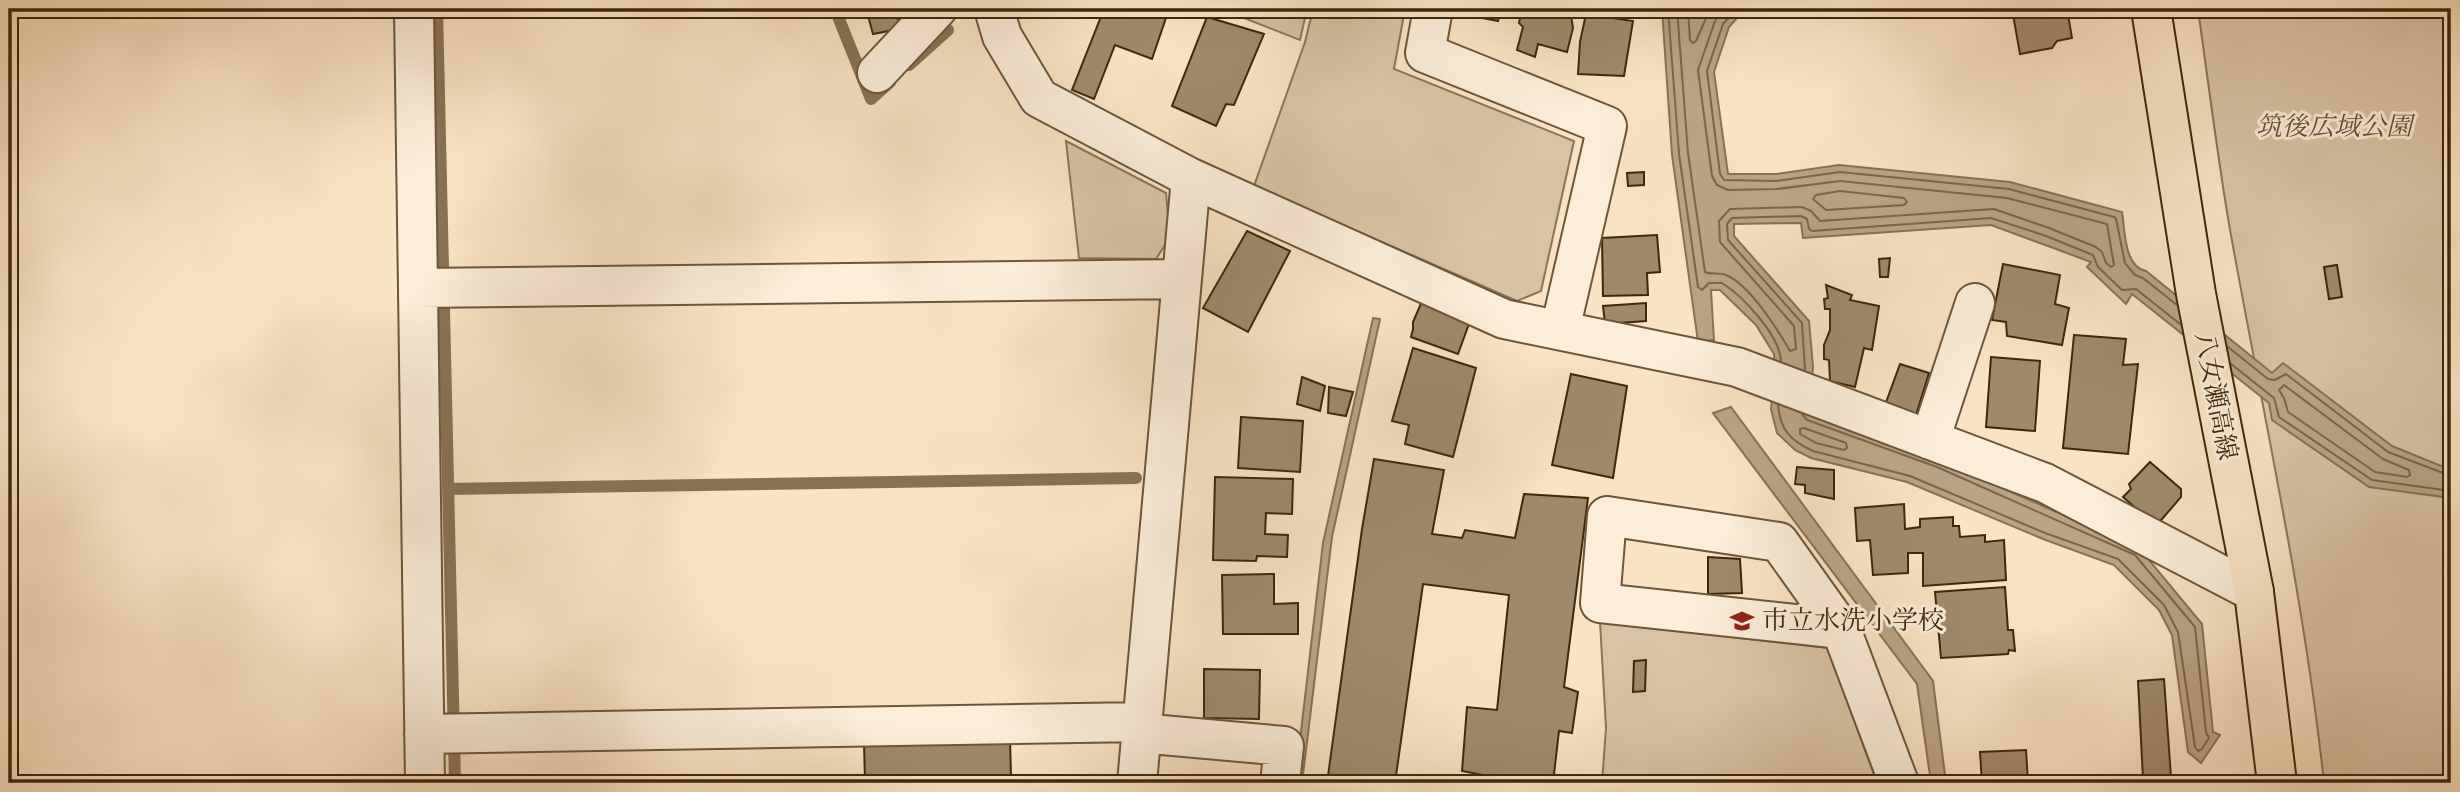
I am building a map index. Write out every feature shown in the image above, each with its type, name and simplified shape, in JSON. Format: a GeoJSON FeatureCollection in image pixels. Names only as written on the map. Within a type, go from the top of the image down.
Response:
{"type":"FeatureCollection","features":[{"type":"Feature","properties":{"kind":"main road","name":"八女瀬高線"},"geometry":{"type":"LineString","coordinates":[[2151,9],[2210,375],[2254,592],[2277,783]]}},
{"type":"Feature","properties":{"kind":"street"},"geometry":{"type":"LineString","coordinates":[[414,9],[425,783]]}},
{"type":"Feature","properties":{"kind":"street"},"geometry":{"type":"LineString","coordinates":[[877,73],[937,9]]}},
{"type":"Feature","properties":{"kind":"street"},"geometry":{"type":"LineString","coordinates":[[994,9],[1002,36],[1038,98],[1191,178],[1504,319],[1737,367],[2045,483],[2254,592]]}},
{"type":"Feature","properties":{"kind":"street"},"geometry":{"type":"LineString","coordinates":[[1433,9],[1424,53],[1607,126],[1560,330]]}},
{"type":"Feature","properties":{"kind":"street"},"geometry":{"type":"LineString","coordinates":[[1137,783],[1191,178]]}},
{"type":"Feature","properties":{"kind":"street"},"geometry":{"type":"LineString","coordinates":[[418,288],[1182,279]]}},
{"type":"Feature","properties":{"kind":"street"},"geometry":{"type":"LineString","coordinates":[[1930,440],[1975,303]]}},
{"type":"Feature","properties":{"kind":"street"},"geometry":{"type":"LineString","coordinates":[[1841,629],[1601,603],[1606,516],[1779,542],[1841,629],[1899,783]]}},
{"type":"Feature","properties":{"kind":"street"},"geometry":{"type":"LineString","coordinates":[[424,734],[1141,728],[1284,746],[1280,783]]}},
{"type":"Feature","properties":{"kind":"green space"},"geometry":{"type":"Polygon","coordinates":[[[1221,9],[1307,9],[1300,40],[1221,9]]]}},
{"type":"Feature","properties":{"kind":"green space"},"geometry":{"type":"Polygon","coordinates":[[[1313,9],[1405,9],[1394,69],[1574,141],[1541,291],[1517,301],[1254,186],[1305,42],[1313,9]]]}},
{"type":"Feature","properties":{"kind":"green space","name":"筑後広域公園"},"geometry":{"type":"Polygon","coordinates":[[[2198,9],[2451,9],[2451,783],[2324,783],[2305,642],[2229,224],[2198,9]]]}},
{"type":"Feature","properties":{"kind":"green space"},"geometry":{"type":"Polygon","coordinates":[[[1066,141],[1166,193],[1170,237],[1156,259],[1079,258],[1066,141]]]}},
{"type":"Feature","properties":{"kind":"green space"},"geometry":{"type":"Polygon","coordinates":[[[1600,622],[1828,648],[1877,783],[1602,783],[1606,728],[1600,622]]]}},
{"type":"Feature","properties":{"kind":"water"},"geometry":{"type":"Polygon","coordinates":[[[1662,9],[1745,9],[1729,27],[1714,72],[1728,174],[1776,174],[1839,165],[2010,182],[2122,212],[2127,247],[2133,263],[2272,373],[2283,363],[2392,446],[2451,470],[2451,498],[2369,487],[2272,420],[2269,403],[2132,294],[2126,304],[2087,267],[2091,262],[1991,225],[1803,238],[1801,223],[1734,224],[1734,236],[1809,321],[1813,367],[1809,413],[1939,460],[2140,549],[2202,624],[2213,732],[2220,735],[2201,763],[2188,752],[2172,635],[2159,610],[2114,565],[2043,539],[1907,482],[1811,458],[1795,450],[1777,433],[1771,409],[1774,354],[1756,325],[1720,290],[1711,290],[1714,340],[1698,342],[1672,155],[1662,9]]]}},
{"type":"Feature","properties":{"kind":"water"},"geometry":{"type":"Polygon","coordinates":[[[1373,318],[1380,319],[1332,537],[1302,783],[1295,783],[1323,543],[1373,318]]]}},
{"type":"Feature","properties":{"kind":"water"},"geometry":{"type":"Polygon","coordinates":[[[1731,407],[1933,681],[1946,783],[1931,783],[1917,684],[1713,413],[1731,407]]]}},
{"type":"Feature","properties":{"kind":"building"},"geometry":{"type":"Polygon","coordinates":[[[10,9],[18,39],[9,39],[10,9]]]}},
{"type":"Feature","properties":{"kind":"building"},"geometry":{"type":"Polygon","coordinates":[[[897,9],[899,29],[873,34],[867,12],[897,9]]]}},
{"type":"Feature","properties":{"kind":"building"},"geometry":{"type":"Polygon","coordinates":[[[1104,9],[1169,9],[1152,59],[1115,45],[1094,99],[1072,90],[1104,9]]]}},
{"type":"Feature","properties":{"kind":"building"},"geometry":{"type":"Polygon","coordinates":[[[1457,9],[1515,9],[1500,11],[1498,21],[1456,13],[1457,9]]]}},
{"type":"Feature","properties":{"kind":"building"},"geometry":{"type":"Polygon","coordinates":[[[1522,9],[1570,9],[1573,28],[1567,52],[1538,44],[1535,57],[1517,50],[1523,27],[1519,23],[1522,9]]]}},
{"type":"Feature","properties":{"kind":"building"},"geometry":{"type":"Polygon","coordinates":[[[2012,9],[2067,9],[2072,38],[2057,41],[2052,48],[2020,54],[2012,9]]]}},
{"type":"Feature","properties":{"kind":"building"},"geometry":{"type":"Polygon","coordinates":[[[1586,14],[1633,21],[1624,76],[1578,74],[1580,42],[1586,14]]]}},
{"type":"Feature","properties":{"kind":"building"},"geometry":{"type":"Polygon","coordinates":[[[1207,17],[1264,34],[1234,105],[1226,104],[1216,126],[1172,106],[1207,17]]]}},
{"type":"Feature","properties":{"kind":"building"},"geometry":{"type":"Polygon","coordinates":[[[1644,172],[1644,185],[1628,186],[1627,173],[1644,172]]]}},
{"type":"Feature","properties":{"kind":"building"},"geometry":{"type":"Polygon","coordinates":[[[1247,231],[1290,251],[1248,332],[1203,308],[1247,231]]]}},
{"type":"Feature","properties":{"kind":"building"},"geometry":{"type":"Polygon","coordinates":[[[1657,235],[1660,272],[1647,273],[1648,295],[1603,296],[1602,238],[1657,235]]]}},
{"type":"Feature","properties":{"kind":"building"},"geometry":{"type":"Polygon","coordinates":[[[1890,258],[1888,277],[1880,277],[1879,259],[1890,258]]]}},
{"type":"Feature","properties":{"kind":"building"},"geometry":{"type":"Polygon","coordinates":[[[2003,264],[2060,275],[2055,304],[2069,308],[2062,345],[2007,336],[2006,322],[1992,320],[2003,264]]]}},
{"type":"Feature","properties":{"kind":"building"},"geometry":{"type":"Polygon","coordinates":[[[2337,265],[2342,297],[2329,299],[2324,267],[2337,265]]]}},
{"type":"Feature","properties":{"kind":"building"},"geometry":{"type":"Polygon","coordinates":[[[1826,285],[1852,295],[1850,300],[1879,306],[1872,350],[1864,348],[1855,387],[1830,381],[1829,360],[1824,359],[1824,345],[1830,330],[1830,309],[1825,309],[1824,299],[1828,298],[1826,285]]]}},
{"type":"Feature","properties":{"kind":"building"},"geometry":{"type":"Polygon","coordinates":[[[1422,301],[1470,321],[1458,354],[1411,337],[1413,322],[1422,301]]]}},
{"type":"Feature","properties":{"kind":"building"},"geometry":{"type":"Polygon","coordinates":[[[1646,303],[1646,321],[1605,324],[1603,306],[1646,303]]]}},
{"type":"Feature","properties":{"kind":"building"},"geometry":{"type":"Polygon","coordinates":[[[2074,335],[2126,339],[2123,365],[2138,364],[2128,454],[2063,448],[2074,335]]]}},
{"type":"Feature","properties":{"kind":"building"},"geometry":{"type":"Polygon","coordinates":[[[1413,348],[1476,368],[1453,457],[1405,444],[1409,425],[1392,421],[1413,348]]]}},
{"type":"Feature","properties":{"kind":"building"},"geometry":{"type":"Polygon","coordinates":[[[1991,357],[2040,361],[2035,431],[1986,427],[1991,357]]]}},
{"type":"Feature","properties":{"kind":"building"},"geometry":{"type":"Polygon","coordinates":[[[1900,364],[1929,373],[1916,415],[1885,405],[1900,364]]]}},
{"type":"Feature","properties":{"kind":"building"},"geometry":{"type":"Polygon","coordinates":[[[1571,374],[1627,386],[1613,478],[1552,465],[1571,374]]]}},
{"type":"Feature","properties":{"kind":"building"},"geometry":{"type":"Polygon","coordinates":[[[1302,377],[1325,386],[1320,411],[1297,404],[1302,377]]]}},
{"type":"Feature","properties":{"kind":"building"},"geometry":{"type":"Polygon","coordinates":[[[1329,387],[1353,392],[1346,416],[1328,413],[1329,387]]]}},
{"type":"Feature","properties":{"kind":"building"},"geometry":{"type":"Polygon","coordinates":[[[1241,417],[1303,421],[1300,472],[1238,468],[1241,417]]]}},
{"type":"Feature","properties":{"kind":"building"},"geometry":{"type":"Polygon","coordinates":[[[1374,459],[1444,470],[1432,534],[1462,538],[1465,530],[1515,538],[1524,494],[1588,498],[1564,687],[1578,692],[1572,733],[1559,731],[1553,783],[1487,783],[1488,776],[1462,771],[1467,707],[1497,710],[1509,595],[1423,584],[1395,783],[1327,783],[1374,459]]]}},
{"type":"Feature","properties":{"kind":"building"},"geometry":{"type":"Polygon","coordinates":[[[2150,462],[2181,489],[2181,497],[2156,526],[2123,497],[2131,489],[2129,484],[2150,462]]]}},
{"type":"Feature","properties":{"kind":"building"},"geometry":{"type":"Polygon","coordinates":[[[1797,467],[1834,470],[1834,499],[1805,493],[1805,485],[1795,484],[1797,467]]]}},
{"type":"Feature","properties":{"kind":"building"},"geometry":{"type":"Polygon","coordinates":[[[1215,477],[1293,479],[1292,514],[1266,513],[1265,534],[1288,535],[1287,557],[1257,556],[1256,561],[1213,560],[1215,477]]]}},
{"type":"Feature","properties":{"kind":"building"},"geometry":{"type":"Polygon","coordinates":[[[1904,504],[1905,529],[1920,527],[1920,519],[1953,517],[1953,526],[1959,526],[1960,537],[1985,535],[1985,542],[2004,540],[2006,580],[1923,586],[1923,553],[1908,553],[1908,573],[1873,575],[1870,540],[1857,541],[1855,508],[1904,504]]]}},
{"type":"Feature","properties":{"kind":"building"},"geometry":{"type":"Polygon","coordinates":[[[1708,557],[1740,559],[1742,593],[1708,594],[1708,557]]]}},
{"type":"Feature","properties":{"kind":"building"},"geometry":{"type":"Polygon","coordinates":[[[1274,574],[1274,604],[1298,603],[1298,634],[1223,634],[1222,575],[1274,574]]]}},
{"type":"Feature","properties":{"kind":"building"},"geometry":{"type":"Polygon","coordinates":[[[2005,587],[2008,630],[2013,630],[2015,651],[2009,650],[2008,654],[1941,658],[1935,592],[2005,587]]]}},
{"type":"Feature","properties":{"kind":"building"},"geometry":{"type":"Polygon","coordinates":[[[1646,660],[1645,691],[1633,692],[1634,661],[1646,660]]]}},
{"type":"Feature","properties":{"kind":"building"},"geometry":{"type":"Polygon","coordinates":[[[1204,669],[1260,670],[1259,719],[1204,718],[1204,669]]]}},
{"type":"Feature","properties":{"kind":"building"},"geometry":{"type":"Polygon","coordinates":[[[2164,679],[2171,777],[2143,779],[2138,681],[2164,679]]]}},
{"type":"Feature","properties":{"kind":"building"},"geometry":{"type":"Polygon","coordinates":[[[1010,738],[1011,777],[865,781],[864,742],[1010,738]]]}},
{"type":"Feature","properties":{"kind":"building"},"geometry":{"type":"Polygon","coordinates":[[[2026,750],[2028,783],[1982,783],[1980,752],[2026,750]]]}},
{"type":"Feature","properties":{"kind":"waterway"},"geometry":{"type":"LineString","coordinates":[[437,9],[455,783]]}},
{"type":"Feature","properties":{"kind":"waterway"},"geometry":{"type":"LineString","coordinates":[[835,9],[871,99],[890,82]]}},
{"type":"Feature","properties":{"kind":"waterway"},"geometry":{"type":"LineString","coordinates":[[909,65],[948,30]]}},
{"type":"Feature","properties":{"kind":"waterway"},"geometry":{"type":"LineString","coordinates":[[448,489],[1136,478]]}},
{"type":"Feature","properties":{"kind":"place","name":"市立水洗小学校"},"geometry":{"type":"Point","coordinates":[1742,621]}}]}
